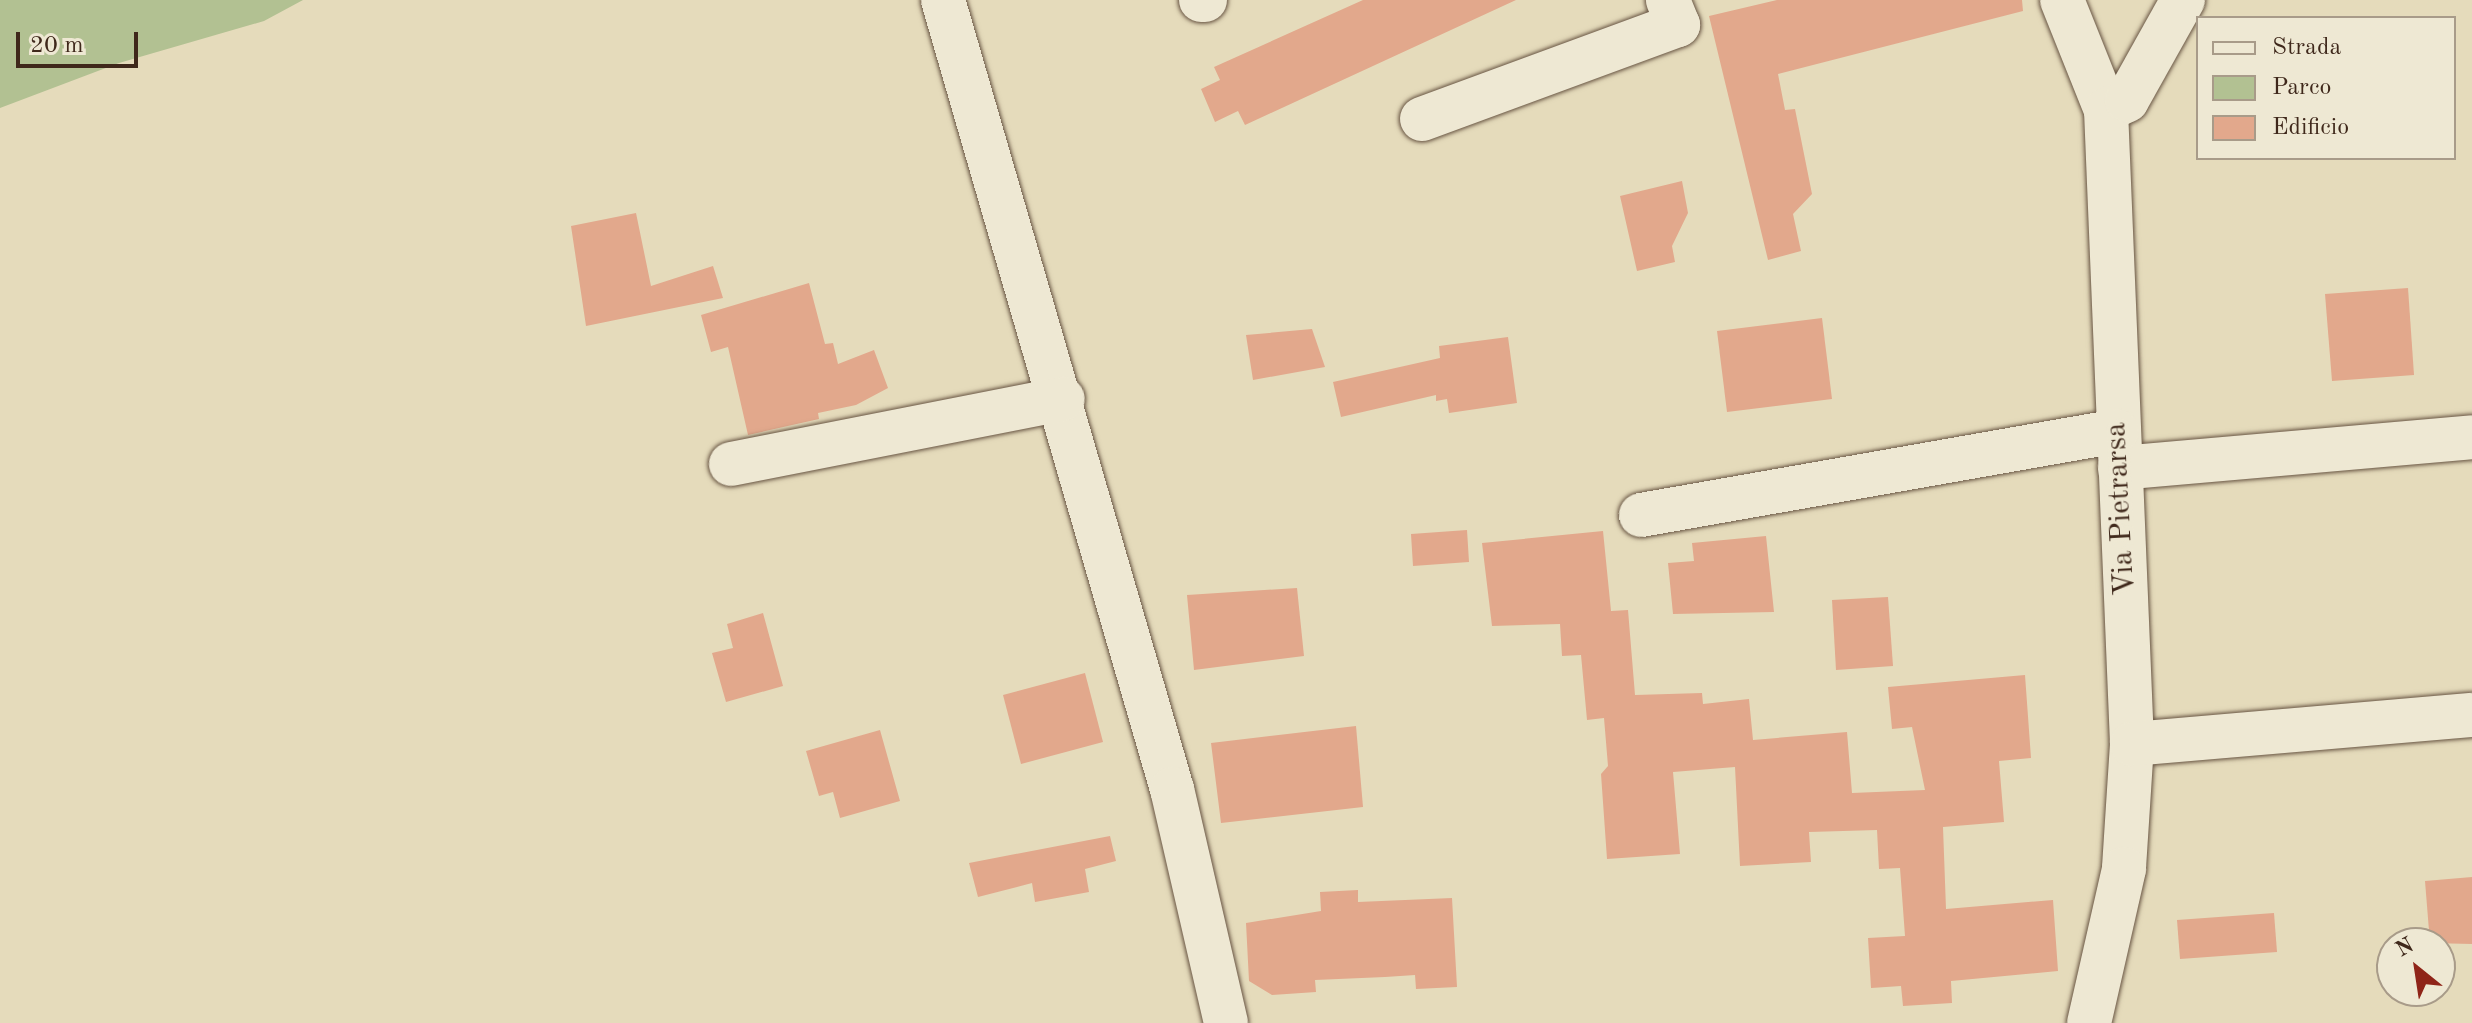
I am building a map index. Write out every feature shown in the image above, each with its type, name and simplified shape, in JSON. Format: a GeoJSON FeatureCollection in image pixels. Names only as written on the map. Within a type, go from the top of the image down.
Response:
{"type":"FeatureCollection","features":[{"type":"Feature","properties":{"kind":"street"},"geometry":{"type":"LineString","coordinates":[[943,0],[1063,399],[1203,903],[1226,1023]]}},
{"type":"Feature","properties":{"kind":"street"},"geometry":{"type":"LineString","coordinates":[[1422,119],[1678,25],[1668,0]]}},
{"type":"Feature","properties":{"kind":"street","name":"Via Pietrarsa"},"geometry":{"type":"LineString","coordinates":[[2062,0],[2106,110],[2132,744],[2124,869],[2089,1023]]}},
{"type":"Feature","properties":{"kind":"street"},"geometry":{"type":"LineString","coordinates":[[2106,110],[2127,100],[2183,0]]}},
{"type":"Feature","properties":{"kind":"street"},"geometry":{"type":"LineString","coordinates":[[731,464],[1063,399]]}},
{"type":"Feature","properties":{"kind":"street"},"geometry":{"type":"LineString","coordinates":[[1641,515],[2119,450],[2472,437]]}},
{"type":"Feature","properties":{"kind":"street"},"geometry":{"type":"LineString","coordinates":[[2132,744],[2472,715]]}},
{"type":"Feature","properties":{"kind":"green space"},"geometry":{"type":"Polygon","coordinates":[[[0,0],[303,0],[264,21],[119,63],[0,108],[0,0]]]}},
{"type":"Feature","properties":{"kind":"building"},"geometry":{"type":"Polygon","coordinates":[[[1363,0],[1516,0],[1245,125],[1238,111],[1215,122],[1201,89],[1220,80],[1214,67],[1363,0]]]}},
{"type":"Feature","properties":{"kind":"building"},"geometry":{"type":"Polygon","coordinates":[[[1777,0],[2022,0],[2023,11],[1778,74],[1785,110],[1795,109],[1812,194],[1793,214],[1801,251],[1768,260],[1709,16],[1777,0]]]}},
{"type":"Feature","properties":{"kind":"building"},"geometry":{"type":"Polygon","coordinates":[[[1682,181],[1688,213],[1672,246],[1675,262],[1637,271],[1620,196],[1682,181]]]}},
{"type":"Feature","properties":{"kind":"building"},"geometry":{"type":"Polygon","coordinates":[[[636,213],[651,286],[713,266],[723,298],[586,326],[571,226],[636,213]]]}},
{"type":"Feature","properties":{"kind":"building"},"geometry":{"type":"Polygon","coordinates":[[[809,283],[825,344],[833,343],[838,364],[874,350],[888,388],[856,405],[818,413],[819,419],[748,435],[728,347],[711,352],[701,315],[809,283]]]}},
{"type":"Feature","properties":{"kind":"building"},"geometry":{"type":"Polygon","coordinates":[[[2408,288],[2414,375],[2332,381],[2325,294],[2408,288]]]}},
{"type":"Feature","properties":{"kind":"building"},"geometry":{"type":"Polygon","coordinates":[[[1822,318],[1832,399],[1727,412],[1717,331],[1822,318]]]}},
{"type":"Feature","properties":{"kind":"building"},"geometry":{"type":"Polygon","coordinates":[[[1312,329],[1325,367],[1253,380],[1246,335],[1312,329]]]}},
{"type":"Feature","properties":{"kind":"building"},"geometry":{"type":"Polygon","coordinates":[[[1508,337],[1517,403],[1449,413],[1447,399],[1436,401],[1436,395],[1341,417],[1333,382],[1440,358],[1439,346],[1508,337]]]}},
{"type":"Feature","properties":{"kind":"building"},"geometry":{"type":"Polygon","coordinates":[[[1467,530],[1469,562],[1413,566],[1411,534],[1467,530]]]}},
{"type":"Feature","properties":{"kind":"building"},"geometry":{"type":"Polygon","coordinates":[[[1603,531],[1611,611],[1628,610],[1635,695],[1702,693],[1703,704],[1749,699],[1753,740],[1847,732],[1852,793],[1925,790],[1912,727],[1892,729],[1888,687],[2025,675],[2031,758],[1999,761],[2004,822],[1943,827],[1946,909],[2053,900],[2058,971],[1951,981],[1952,1003],[1903,1006],[1901,986],[1871,988],[1868,938],[1905,936],[1900,868],[1879,869],[1877,830],[1809,832],[1811,862],[1740,866],[1735,767],[1673,772],[1680,854],[1607,859],[1601,774],[1608,766],[1604,718],[1587,720],[1581,655],[1562,656],[1560,624],[1492,626],[1482,543],[1603,531]]]}},
{"type":"Feature","properties":{"kind":"building"},"geometry":{"type":"Polygon","coordinates":[[[1766,536],[1774,612],[1673,614],[1668,563],[1694,561],[1692,543],[1766,536]]]}},
{"type":"Feature","properties":{"kind":"building"},"geometry":{"type":"Polygon","coordinates":[[[1297,588],[1304,656],[1194,670],[1187,595],[1297,588]]]}},
{"type":"Feature","properties":{"kind":"building"},"geometry":{"type":"Polygon","coordinates":[[[1888,597],[1893,666],[1836,670],[1832,600],[1888,597]]]}},
{"type":"Feature","properties":{"kind":"building"},"geometry":{"type":"Polygon","coordinates":[[[763,613],[783,686],[726,702],[712,653],[733,648],[727,624],[763,613]]]}},
{"type":"Feature","properties":{"kind":"building"},"geometry":{"type":"Polygon","coordinates":[[[1085,673],[1103,742],[1021,764],[1003,695],[1085,673]]]}},
{"type":"Feature","properties":{"kind":"building"},"geometry":{"type":"Polygon","coordinates":[[[1356,726],[1363,807],[1221,823],[1211,743],[1356,726]]]}},
{"type":"Feature","properties":{"kind":"building"},"geometry":{"type":"Polygon","coordinates":[[[880,730],[900,801],[840,818],[833,792],[819,796],[806,751],[880,730]]]}},
{"type":"Feature","properties":{"kind":"building"},"geometry":{"type":"Polygon","coordinates":[[[1110,836],[1116,861],[1085,869],[1089,892],[1035,902],[1032,883],[978,897],[969,863],[1110,836]]]}},
{"type":"Feature","properties":{"kind":"building"},"geometry":{"type":"Polygon","coordinates":[[[2472,877],[2472,944],[2456,944],[2456,927],[2429,927],[2425,881],[2472,877]]]}},
{"type":"Feature","properties":{"kind":"building"},"geometry":{"type":"Polygon","coordinates":[[[1358,890],[1358,902],[1452,898],[1457,987],[1416,989],[1415,975],[1315,980],[1316,992],[1272,995],[1249,981],[1246,923],[1321,911],[1320,892],[1358,890]]]}},
{"type":"Feature","properties":{"kind":"building"},"geometry":{"type":"Polygon","coordinates":[[[2274,913],[2277,952],[2180,959],[2177,920],[2274,913]]]}}]}
